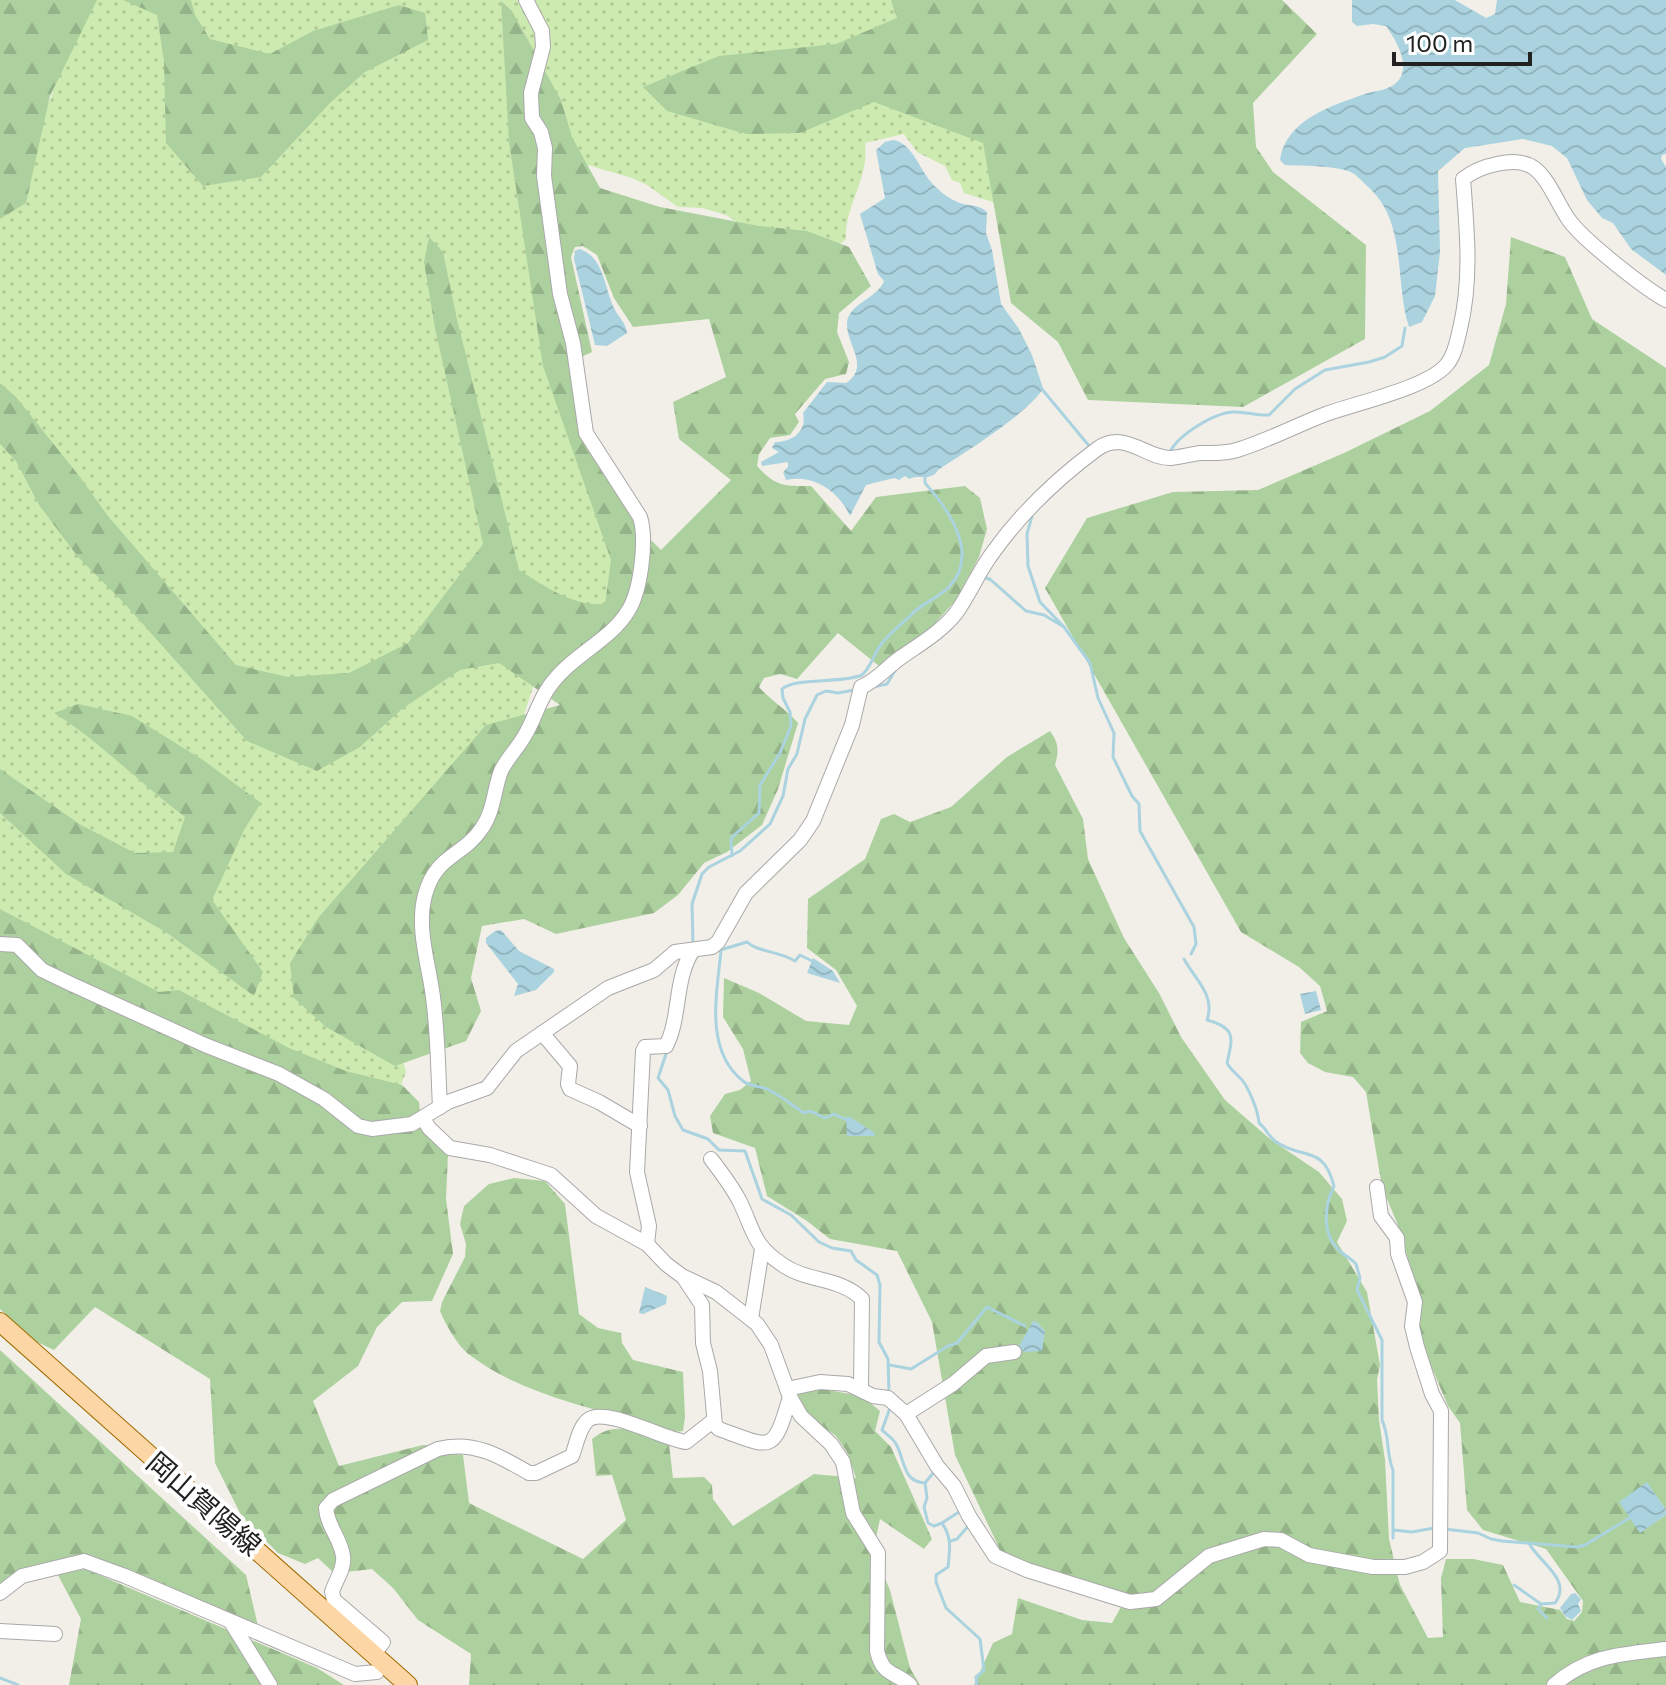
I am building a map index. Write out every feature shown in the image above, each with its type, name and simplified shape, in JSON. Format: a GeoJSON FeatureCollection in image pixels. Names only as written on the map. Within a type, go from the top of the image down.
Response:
{"type":"FeatureCollection","features":[{"type":"Feature","properties":{"kind":"main road","name":"岡山賀陽線"},"geometry":{"type":"LineString","coordinates":[[0,1322],[376,1663],[392,1685]]}},
{"type":"Feature","properties":{"kind":"main road","name":"岡山賀陽線"},"geometry":{"type":"LineString","coordinates":[[0,1337],[376,1663],[408,1685]]}},
{"type":"Feature","properties":{"kind":"street"},"geometry":{"type":"LineString","coordinates":[[440,1107],[433,1000],[422,913],[430,880],[438,865],[481,831],[488,818],[503,766],[526,735],[548,689],[580,654],[615,627],[628,611],[635,593],[645,532],[640,517],[586,433],[573,343],[560,294],[544,176],[545,148],[541,132],[532,118],[531,93],[543,47],[542,31],[526,0]]}},
{"type":"Feature","properties":{"kind":"street"},"geometry":{"type":"LineString","coordinates":[[0,944],[17,945],[42,970],[205,1045],[279,1074],[324,1099],[358,1126],[372,1129],[412,1124],[440,1107],[487,1088],[516,1051],[608,988],[654,970],[675,952],[712,947],[718,942],[746,893],[800,840],[813,821],[852,725],[861,687],[872,683],[945,625],[958,610],[993,552],[1032,506],[1102,446],[1121,443],[1135,445],[1166,458],[1200,453],[1222,454],[1405,388],[1442,370],[1455,349],[1468,285],[1469,241],[1463,179],[1473,171],[1493,164],[1522,164],[1534,169],[1571,224],[1638,281],[1666,300]]}},
{"type":"Feature","properties":{"kind":"street"},"geometry":{"type":"LineString","coordinates":[[647,1244],[649,1226],[637,1172],[643,1051],[645,1047],[666,1046],[672,1035],[683,973],[693,950]]}},
{"type":"Feature","properties":{"kind":"street"},"geometry":{"type":"LineString","coordinates":[[542,1033],[570,1066],[570,1089],[640,1126]]}},
{"type":"Feature","properties":{"kind":"street"},"geometry":{"type":"LineString","coordinates":[[423,1118],[450,1148],[490,1155],[551,1175],[596,1216],[647,1244],[682,1276],[716,1292],[765,1334],[788,1393],[809,1426],[831,1444],[843,1462],[849,1480],[853,1513],[878,1553],[877,1651],[880,1661],[890,1674],[910,1685]]}},
{"type":"Feature","properties":{"kind":"street"},"geometry":{"type":"LineString","coordinates":[[711,1159],[733,1190],[747,1216],[752,1236],[762,1249],[793,1271],[844,1285],[862,1299],[861,1388]]}},
{"type":"Feature","properties":{"kind":"street"},"geometry":{"type":"LineString","coordinates":[[788,1393],[820,1382],[848,1384],[873,1396],[889,1399],[906,1414],[937,1466],[954,1486],[995,1556],[1027,1570],[1130,1602],[1156,1599],[1209,1556],[1264,1539],[1281,1540],[1309,1555],[1373,1567],[1405,1567],[1423,1562],[1440,1551],[1441,1411],[1432,1394],[1417,1347],[1412,1326],[1415,1302],[1398,1254],[1397,1238],[1381,1216],[1377,1187]]}},
{"type":"Feature","properties":{"kind":"street"},"geometry":{"type":"LineString","coordinates":[[751,1319],[762,1249]]}},
{"type":"Feature","properties":{"kind":"street"},"geometry":{"type":"LineString","coordinates":[[682,1276],[702,1305],[703,1343],[710,1371],[714,1420],[719,1429],[762,1444],[769,1443],[781,1428],[788,1393]]}},
{"type":"Feature","properties":{"kind":"street"},"geometry":{"type":"LineString","coordinates":[[906,1414],[953,1384],[986,1356],[1014,1352]]}},
{"type":"Feature","properties":{"kind":"street"},"geometry":{"type":"LineString","coordinates":[[0,1593],[22,1576],[84,1561],[355,1674],[376,1663],[383,1642],[334,1600],[332,1592],[342,1567],[343,1554],[327,1518],[326,1508],[333,1500],[438,1449],[454,1445],[479,1448],[529,1473],[536,1473],[572,1456],[584,1426],[595,1417],[617,1420],[686,1442],[714,1420]]}},
{"type":"Feature","properties":{"kind":"street"},"geometry":{"type":"LineString","coordinates":[[231,1622],[270,1685]]}},
{"type":"Feature","properties":{"kind":"street"},"geometry":{"type":"LineString","coordinates":[[0,1631],[55,1634]]}},
{"type":"Feature","properties":{"kind":"street"},"geometry":{"type":"LineString","coordinates":[[1554,1685],[1584,1664],[1603,1658],[1666,1649]]}},
{"type":"Feature","properties":{"kind":"green space"},"geometry":{"type":"Polygon","coordinates":[[[0,0],[97,0],[50,96],[26,203],[0,219],[0,0]]]}},
{"type":"Feature","properties":{"kind":"green space"},"geometry":{"type":"Polygon","coordinates":[[[70,0],[1040,0],[996,203],[964,193],[960,183],[952,180],[945,166],[917,152],[904,134],[865,143],[864,168],[849,215],[846,239],[841,243],[751,231],[726,215],[702,208],[678,207],[632,178],[577,162],[538,200],[628,586],[538,672],[519,730],[397,1041],[406,1072],[395,1100],[0,931],[0,195],[51,98],[62,61],[70,0]]]}},
{"type":"Feature","properties":{"kind":"green space"},"geometry":{"type":"Polygon","coordinates":[[[123,0],[191,0],[195,15],[210,39],[270,54],[313,31],[399,5],[425,13],[428,40],[365,72],[330,103],[261,177],[203,186],[166,143],[164,61],[157,15],[123,0]]]}},
{"type":"Feature","properties":{"kind":"green space"},"geometry":{"type":"Polygon","coordinates":[[[891,0],[1282,0],[1317,34],[1253,103],[1256,147],[1273,172],[1366,245],[1365,339],[1243,407],[1088,400],[1058,342],[1011,303],[983,143],[874,102],[800,133],[746,134],[667,111],[643,87],[719,56],[836,44],[897,18],[891,0]]]}},
{"type":"Feature","properties":{"kind":"green space"},"geometry":{"type":"Polygon","coordinates":[[[501,1],[512,11],[561,100],[572,137],[600,188],[660,207],[759,226],[807,231],[849,247],[871,286],[839,313],[837,332],[849,362],[846,374],[825,379],[795,414],[799,422],[790,435],[770,438],[759,454],[757,466],[781,484],[811,486],[851,531],[876,497],[965,486],[980,498],[987,529],[979,557],[956,600],[928,631],[879,666],[838,633],[797,679],[780,674],[764,678],[759,687],[798,723],[778,789],[762,825],[727,852],[704,863],[678,895],[654,913],[556,934],[524,919],[482,926],[471,978],[481,1011],[466,1041],[395,1066],[326,1027],[294,998],[290,963],[318,918],[486,725],[560,705],[499,663],[460,670],[402,709],[360,747],[317,771],[247,741],[125,604],[78,557],[39,505],[16,461],[0,444],[0,383],[16,397],[108,516],[236,665],[288,677],[349,673],[408,643],[483,544],[435,328],[424,262],[429,237],[443,252],[519,570],[571,599],[605,604],[611,560],[543,366],[509,142],[501,1]],[[583,246],[575,247],[571,257],[592,352],[573,361],[584,432],[643,532],[661,550],[731,480],[679,439],[673,402],[726,377],[709,319],[633,327],[614,298],[597,255],[583,246]]]}},
{"type":"Feature","properties":{"kind":"green space"},"geometry":{"type":"Polygon","coordinates":[[[1511,237],[1565,257],[1592,319],[1666,368],[1666,1510],[1647,1483],[1640,1532],[1666,1515],[1666,1685],[974,1685],[993,1643],[1012,1634],[1018,1598],[1082,1620],[1112,1623],[1121,1607],[1040,1568],[1003,1556],[955,1455],[932,1322],[897,1251],[830,1239],[767,1196],[755,1148],[713,1133],[710,1116],[725,1094],[740,1090],[751,1081],[743,1049],[723,1017],[724,978],[759,993],[806,1021],[849,1025],[857,1006],[836,970],[807,948],[808,899],[865,859],[881,819],[894,814],[910,822],[951,807],[1007,757],[1050,731],[1057,747],[1055,765],[1083,819],[1088,859],[1124,938],[1159,993],[1181,1037],[1225,1100],[1270,1139],[1319,1172],[1342,1199],[1347,1221],[1337,1242],[1367,1292],[1380,1365],[1377,1380],[1379,1420],[1385,1460],[1389,1539],[1400,1585],[1428,1638],[1443,1637],[1441,1578],[1446,1559],[1473,1559],[1503,1565],[1520,1602],[1560,1610],[1567,1619],[1574,1621],[1582,1612],[1583,1601],[1546,1549],[1483,1530],[1467,1510],[1460,1423],[1448,1406],[1418,1335],[1420,1302],[1400,1230],[1382,1187],[1366,1092],[1353,1077],[1325,1072],[1308,1063],[1300,1053],[1301,1022],[1327,1011],[1320,986],[1299,967],[1241,932],[1045,588],[1087,518],[1173,492],[1258,490],[1430,411],[1489,365],[1506,304],[1511,237]]]}},
{"type":"Feature","properties":{"kind":"green space"},"geometry":{"type":"Polygon","coordinates":[[[78,704],[132,716],[203,760],[261,803],[244,830],[212,900],[263,972],[254,996],[167,933],[66,874],[0,813],[0,769],[81,825],[135,853],[173,852],[185,817],[54,713],[78,704]]]}},
{"type":"Feature","properties":{"kind":"green space"},"geometry":{"type":"Polygon","coordinates":[[[0,909],[159,992],[179,990],[289,1048],[346,1071],[402,1085],[419,1102],[422,1130],[448,1154],[446,1199],[453,1254],[432,1301],[402,1302],[377,1327],[358,1366],[313,1401],[339,1466],[423,1445],[438,1445],[323,1507],[339,1555],[335,1574],[318,1558],[305,1564],[278,1553],[242,1517],[215,1463],[210,1379],[95,1307],[54,1350],[33,1340],[0,1309],[0,909]]]}},
{"type":"Feature","properties":{"kind":"green space"},"geometry":{"type":"Polygon","coordinates":[[[514,1178],[545,1181],[565,1204],[579,1314],[598,1328],[621,1333],[622,1343],[633,1360],[683,1372],[683,1431],[659,1429],[530,1388],[471,1356],[453,1335],[440,1311],[465,1257],[466,1244],[460,1224],[464,1206],[489,1184],[514,1178]]]}},
{"type":"Feature","properties":{"kind":"green space"},"geometry":{"type":"Polygon","coordinates":[[[0,1350],[246,1575],[258,1626],[85,1556],[0,1586],[0,1350]]]}},
{"type":"Feature","properties":{"kind":"green space"},"geometry":{"type":"Polygon","coordinates":[[[810,1387],[862,1396],[880,1411],[875,1431],[891,1447],[932,1539],[924,1549],[880,1519],[873,1552],[890,1590],[910,1668],[920,1685],[469,1685],[471,1654],[418,1620],[393,1588],[372,1569],[346,1572],[331,1511],[337,1501],[433,1457],[463,1455],[469,1503],[583,1559],[626,1520],[612,1475],[596,1476],[592,1439],[611,1430],[639,1432],[669,1444],[673,1478],[704,1477],[712,1485],[713,1499],[733,1526],[814,1474],[856,1478],[847,1452],[836,1436],[810,1418],[797,1393],[810,1387]]]}},
{"type":"Feature","properties":{"kind":"green space"},"geometry":{"type":"Polygon","coordinates":[[[85,1569],[317,1668],[344,1685],[69,1685],[81,1619],[58,1575],[85,1569]]]}},
{"type":"Feature","properties":{"kind":"water"},"geometry":{"type":"Polygon","coordinates":[[[1352,0],[1455,0],[1486,18],[1495,14],[1497,0],[1666,0],[1666,154],[1661,159],[1666,167],[1666,275],[1631,249],[1613,223],[1602,218],[1587,200],[1567,158],[1552,146],[1523,139],[1465,148],[1438,171],[1440,252],[1435,296],[1422,322],[1409,327],[1394,234],[1380,200],[1351,172],[1285,165],[1280,160],[1291,134],[1301,124],[1326,109],[1392,86],[1399,80],[1403,65],[1395,40],[1386,26],[1357,26],[1352,22],[1352,0]]]}},
{"type":"Feature","properties":{"kind":"water"},"geometry":{"type":"Polygon","coordinates":[[[893,140],[910,151],[931,182],[946,195],[959,203],[987,212],[986,233],[1001,304],[1032,355],[1043,388],[1011,420],[932,476],[909,479],[905,476],[899,480],[894,478],[866,485],[850,516],[839,499],[824,486],[806,480],[786,480],[783,472],[788,462],[762,466],[761,462],[779,452],[772,448],[775,442],[793,438],[801,430],[803,413],[827,382],[846,383],[857,370],[848,331],[849,316],[884,281],[878,274],[860,214],[885,198],[876,150],[893,140]]]}},
{"type":"Feature","properties":{"kind":"water"},"geometry":{"type":"Polygon","coordinates":[[[580,249],[588,253],[599,267],[611,302],[627,333],[607,346],[595,345],[574,259],[575,251],[580,249]]]}},
{"type":"Feature","properties":{"kind":"water"},"geometry":{"type":"Polygon","coordinates":[[[501,930],[519,951],[554,969],[536,990],[514,996],[518,984],[486,943],[486,938],[501,930]]]}},
{"type":"Feature","properties":{"kind":"water"},"geometry":{"type":"Polygon","coordinates":[[[813,958],[833,971],[840,983],[807,973],[813,958]]]}},
{"type":"Feature","properties":{"kind":"water"},"geometry":{"type":"Polygon","coordinates":[[[1316,991],[1321,1010],[1305,1014],[1300,994],[1316,991]]]}},
{"type":"Feature","properties":{"kind":"water"},"geometry":{"type":"Polygon","coordinates":[[[846,1117],[875,1133],[874,1136],[847,1136],[846,1117]]]}},
{"type":"Feature","properties":{"kind":"water"},"geometry":{"type":"Polygon","coordinates":[[[645,1287],[667,1296],[666,1304],[643,1314],[639,1313],[645,1287]]]}},
{"type":"Feature","properties":{"kind":"water"},"geometry":{"type":"Polygon","coordinates":[[[1033,1321],[1045,1331],[1042,1351],[1024,1352],[1019,1346],[1033,1321]]]}},
{"type":"Feature","properties":{"kind":"water"},"geometry":{"type":"Polygon","coordinates":[[[1647,1482],[1666,1510],[1666,1515],[1640,1533],[1619,1502],[1647,1482]]]}},
{"type":"Feature","properties":{"kind":"water"},"geometry":{"type":"Polygon","coordinates":[[[1575,1593],[1581,1599],[1578,1604],[1581,1611],[1572,1620],[1560,1608],[1575,1593]]]}},
{"type":"Feature","properties":{"kind":"waterway"},"geometry":{"type":"LineString","coordinates":[[1170,452],[1181,438],[1218,415],[1236,412],[1269,415],[1295,389],[1325,370],[1385,357],[1402,346],[1405,328]]}},
{"type":"Feature","properties":{"kind":"waterway"},"geometry":{"type":"LineString","coordinates":[[1041,388],[1090,447]]}},
{"type":"Feature","properties":{"kind":"waterway"},"geometry":{"type":"LineString","coordinates":[[732,856],[731,838],[759,813],[760,785],[780,753],[791,726],[782,689],[797,683],[862,675],[888,636],[949,587],[958,574],[962,561],[958,533],[925,483],[925,478]]}},
{"type":"Feature","properties":{"kind":"waterway"},"geometry":{"type":"LineString","coordinates":[[1032,516],[1027,534],[1028,566],[1040,602],[1064,627]]}},
{"type":"Feature","properties":{"kind":"waterway"},"geometry":{"type":"LineString","coordinates":[[984,577],[1026,611],[1044,615],[1064,627],[1090,663],[1098,698],[1114,733],[1113,757],[1139,804],[1140,831],[1194,927],[1196,944],[1191,954]]}},
{"type":"Feature","properties":{"kind":"waterway"},"geometry":{"type":"LineString","coordinates":[[873,687],[887,684],[896,669]]}},
{"type":"Feature","properties":{"kind":"waterway"},"geometry":{"type":"LineString","coordinates":[[693,944],[692,904],[702,874],[740,851],[770,824],[783,796],[788,769],[797,754],[805,719],[817,695],[826,691],[838,693],[854,690]]}},
{"type":"Feature","properties":{"kind":"waterway"},"geometry":{"type":"LineString","coordinates":[[714,952],[747,942],[795,961],[800,955],[814,962]]}},
{"type":"Feature","properties":{"kind":"waterway"},"geometry":{"type":"LineString","coordinates":[[721,951],[716,1020],[723,1054],[731,1068],[745,1083],[772,1091],[804,1113],[810,1111],[825,1118],[834,1114],[847,1120]]}},
{"type":"Feature","properties":{"kind":"waterway"},"geometry":{"type":"LineString","coordinates":[[1184,959],[1203,987],[1209,1003],[1207,1020],[1228,1030],[1231,1040],[1227,1063],[1247,1088],[1259,1123],[1285,1147],[1318,1158],[1334,1186],[1328,1203],[1327,1229],[1335,1245],[1356,1264],[1360,1278],[1357,1290],[1382,1340],[1382,1420],[1393,1470],[1393,1538]]}},
{"type":"Feature","properties":{"kind":"waterway"},"geometry":{"type":"LineString","coordinates":[[667,1051],[658,1078],[668,1090],[675,1116],[683,1130],[708,1139],[719,1150],[745,1151],[762,1199],[791,1215],[819,1242],[851,1251],[856,1260],[877,1275],[880,1285],[879,1342],[888,1359],[889,1393]]}},
{"type":"Feature","properties":{"kind":"waterway"},"geometry":{"type":"LineString","coordinates":[[890,1365],[911,1369],[957,1343],[987,1307],[1025,1326]]}},
{"type":"Feature","properties":{"kind":"waterway"},"geometry":{"type":"LineString","coordinates":[[890,1408],[882,1430],[895,1442],[912,1479],[925,1483],[927,1498],[924,1507],[928,1523],[934,1526],[942,1523],[949,1539],[948,1567],[936,1575],[936,1582],[946,1608],[980,1639],[984,1670],[976,1677],[977,1685]]}},
{"type":"Feature","properties":{"kind":"waterway"},"geometry":{"type":"LineString","coordinates":[[925,1483],[934,1472]]}},
{"type":"Feature","properties":{"kind":"waterway"},"geometry":{"type":"LineString","coordinates":[[942,1523],[962,1510]]}},
{"type":"Feature","properties":{"kind":"waterway"},"geometry":{"type":"LineString","coordinates":[[1445,1529],[1478,1533],[1502,1541],[1577,1547],[1631,1517]]}},
{"type":"Feature","properties":{"kind":"waterway"},"geometry":{"type":"LineString","coordinates":[[951,1541],[957,1539],[970,1524]]}},
{"type":"Feature","properties":{"kind":"waterway"},"geometry":{"type":"LineString","coordinates":[[1394,1530],[1412,1532],[1434,1528]]}},
{"type":"Feature","properties":{"kind":"waterway"},"geometry":{"type":"LineString","coordinates":[[1514,1585],[1541,1604],[1555,1603],[1559,1594],[1557,1578],[1529,1543]]}},
{"type":"Feature","properties":{"kind":"waterway"},"geometry":{"type":"LineString","coordinates":[[1541,1604],[1538,1609],[1547,1618]]}},
{"type":"Feature","properties":{"kind":"waterway"},"geometry":{"type":"LineString","coordinates":[[0,1678],[18,1685]]}}]}
